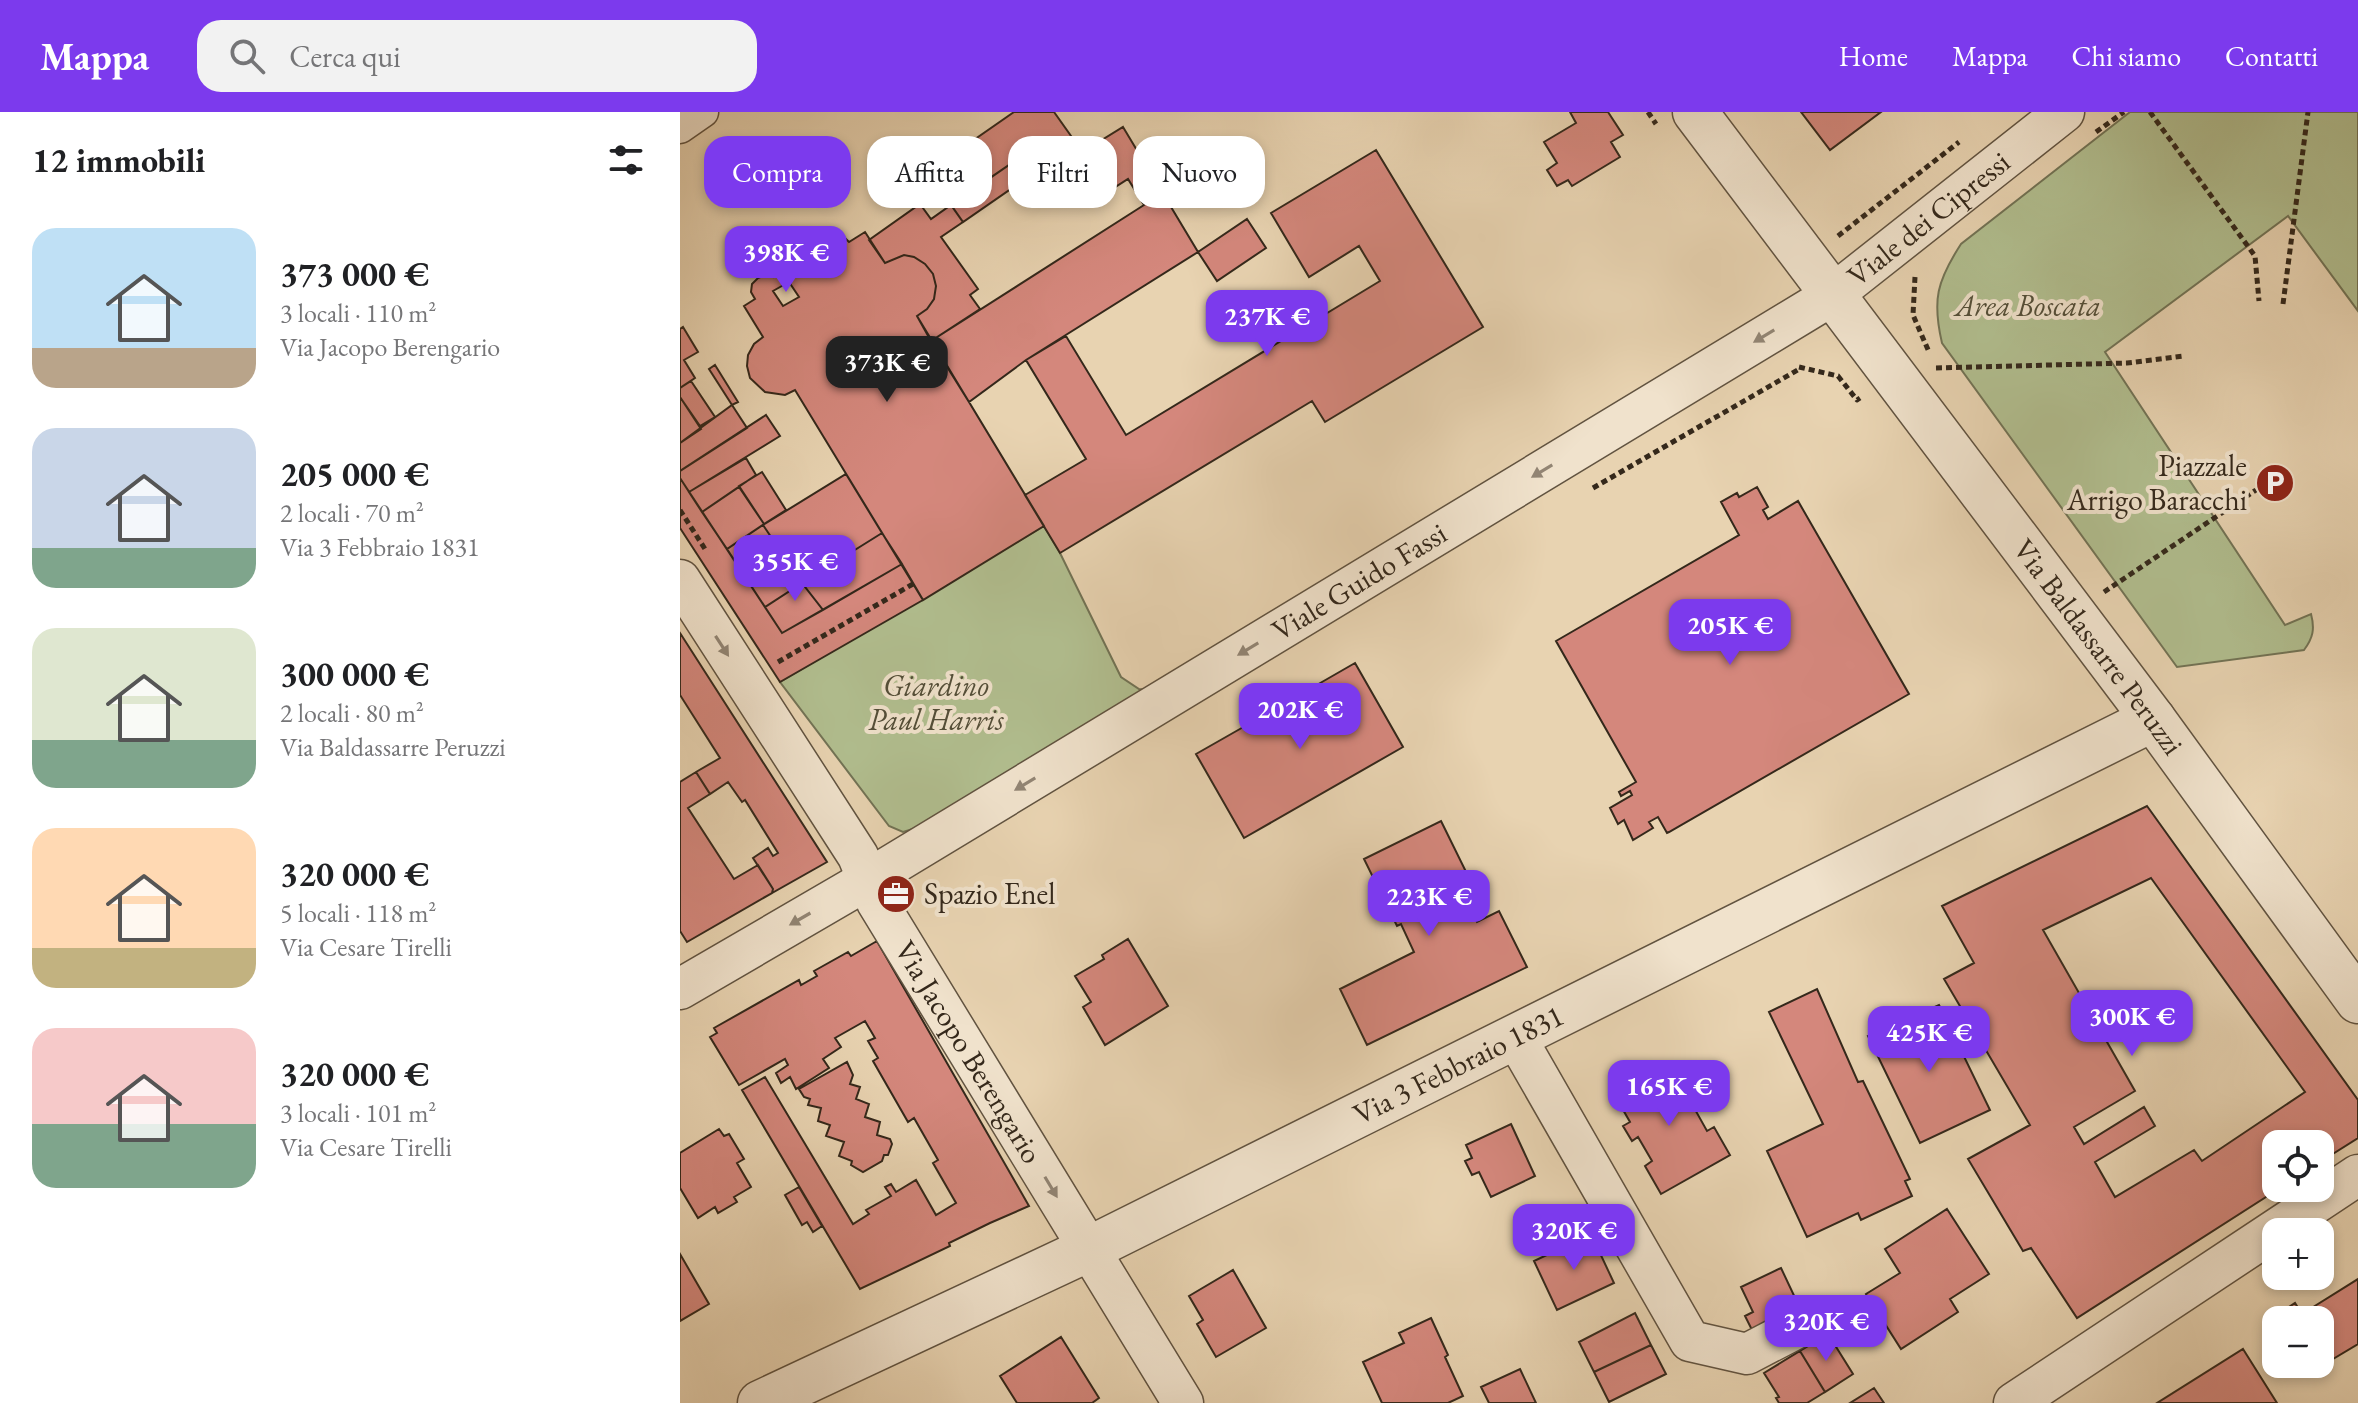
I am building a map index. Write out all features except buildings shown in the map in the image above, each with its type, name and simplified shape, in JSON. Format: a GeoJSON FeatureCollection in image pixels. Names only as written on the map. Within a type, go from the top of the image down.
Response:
{"type":"FeatureCollection","features":[{"type":"Feature","properties":{"kind":"street"},"geometry":{"type":"LineString","coordinates":[[680,128],[703,112]]}},
{"type":"Feature","properties":{"kind":"street","name":"Via Baldassarre Peruzzi"},"geometry":{"type":"LineString","coordinates":[[1695,112],[2153,719],[2358,1001]]}},
{"type":"Feature","properties":{"kind":"street","name":"Viale dei Cipressi"},"geometry":{"type":"LineString","coordinates":[[1831,296],[2064,112]]}},
{"type":"Feature","properties":{"kind":"street","name":"Viale Guido Fassi"},"geometry":{"type":"LineString","coordinates":[[680,989],[867,880],[1831,296]]}},
{"type":"Feature","properties":{"kind":"street","name":"Via Jacopo Berengario"},"geometry":{"type":"LineString","coordinates":[[696,570],[858,856],[877,902],[1183,1403]]}},
{"type":"Feature","properties":{"kind":"street","name":"Via 3 Febbraio 1831"},"geometry":{"type":"LineString","coordinates":[[760,1403],[1089,1249],[2153,719]]}},
{"type":"Feature","properties":{"kind":"street"},"geometry":{"type":"LineString","coordinates":[[1515,1036],[1690,1341],[1747,1354],[1818,1317]]}},
{"type":"Feature","properties":{"kind":"street"},"geometry":{"type":"LineString","coordinates":[[2014,1403],[2358,1175]]}},
{"type":"Feature","properties":{"kind":"path"},"geometry":{"type":"LineString","coordinates":[[2150,112],[2255,256],[2259,301]]}},
{"type":"Feature","properties":{"kind":"path"},"geometry":{"type":"LineString","coordinates":[[2283,304],[2308,112]]}},
{"type":"Feature","properties":{"kind":"path"},"geometry":{"type":"LineString","coordinates":[[1806,261],[1961,141]]}},
{"type":"Feature","properties":{"kind":"path"},"geometry":{"type":"LineString","coordinates":[[1935,368],[2127,363],[2184,356]]}},
{"type":"Feature","properties":{"kind":"path"},"geometry":{"type":"LineString","coordinates":[[2102,593],[2256,490]]}},
{"type":"Feature","properties":{"kind":"path"},"geometry":{"type":"LineString","coordinates":[[680,510],[696,570]]}},
{"type":"Feature","properties":{"kind":"path"},"geometry":{"type":"LineString","coordinates":[[770,649],[778,662],[913,584]]}},
{"type":"Feature","properties":{"kind":"green space","name":"Area Boscata"},"geometry":{"type":"Polygon","coordinates":[[[2130,112],[2358,112],[2358,311],[2288,216],[2105,352],[2285,625],[2311,614],[2312,633],[2304,650],[2177,667],[1942,343],[1937,315],[1939,291],[1946,269],[1961,244],[2130,112]]]}},
{"type":"Feature","properties":{"kind":"green space","name":"Giardino Paul Harris"},"geometry":{"type":"Polygon","coordinates":[[[1044,526],[1121,677],[1139,689],[1147,690],[916,828],[903,832],[889,826],[780,682],[1044,526]]]}},
{"type":"Feature","properties":{"kind":"place","name":"Piazzale Arrigo Baracchi"},"geometry":{"type":"Point","coordinates":[2275,483]}},
{"type":"Feature","properties":{"kind":"place","name":"Spazio Enel"},"geometry":{"type":"Point","coordinates":[896,894]}}]}
